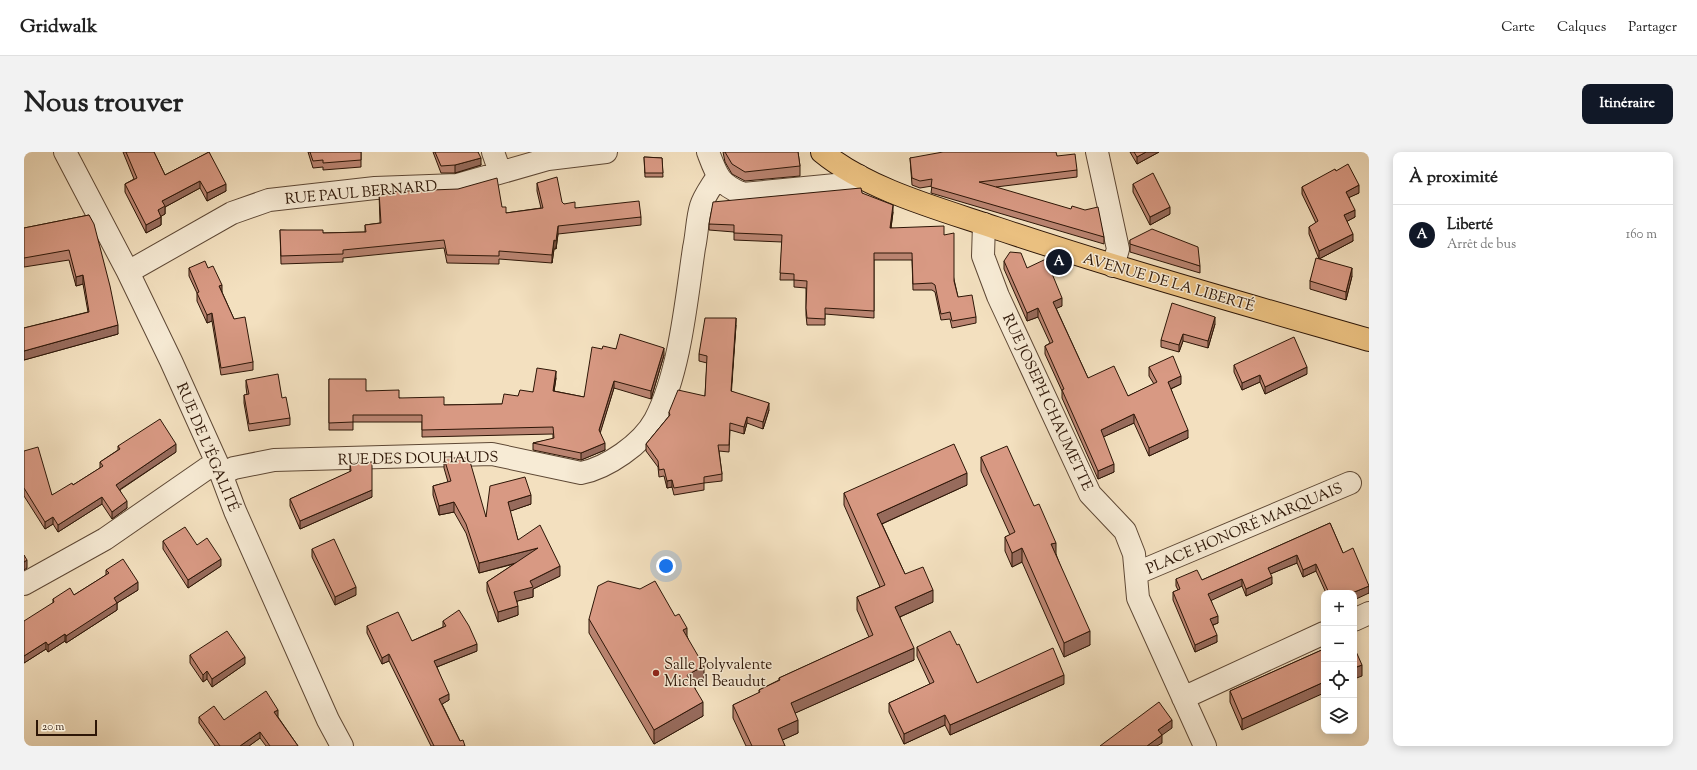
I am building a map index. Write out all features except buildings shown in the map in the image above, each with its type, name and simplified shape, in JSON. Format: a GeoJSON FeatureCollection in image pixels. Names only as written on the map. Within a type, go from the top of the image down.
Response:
{"type":"FeatureCollection","features":[{"type":"Feature","properties":{"kind":"main road","name":"AVENUE DE LA LIBERTÉ"},"geometry":{"type":"LineString","coordinates":[[822,152],[859,176],[923,204],[1113,266],[1369,340]]}},
{"type":"Feature","properties":{"kind":"street","name":"RUE DE L'ÉGALITÉ"},"geometry":{"type":"LineString","coordinates":[[65,152],[128,272],[219,468],[239,518],[328,720],[342,746]]}},
{"type":"Feature","properties":{"kind":"street","name":"RUE PAUL BERNARD"},"geometry":{"type":"LineString","coordinates":[[128,272],[232,213],[269,200],[375,188],[457,185],[496,162],[548,159],[606,152]]}},
{"type":"Feature","properties":{"kind":"street"},"geometry":{"type":"LineString","coordinates":[[708,152],[717,177],[728,187],[743,194],[846,184],[859,176]]}},
{"type":"Feature","properties":{"kind":"street"},"geometry":{"type":"LineString","coordinates":[[1097,152],[1118,249],[1113,266]]}},
{"type":"Feature","properties":{"kind":"street","name":"RUE DES DOUHAUDS"},"geometry":{"type":"LineString","coordinates":[[24,584],[105,539],[206,468],[234,468],[274,460],[492,454],[581,473],[595,470],[607,465],[636,442],[654,421],[663,403],[677,355],[701,206],[717,177]]}},
{"type":"Feature","properties":{"kind":"street","name":"RUE JOSEPH CHAUMETTE"},"geometry":{"type":"LineString","coordinates":[[984,224],[982,256],[998,296],[1090,494],[1125,531],[1134,554],[1137,573],[1138,598],[1183,698],[1199,743]]}},
{"type":"Feature","properties":{"kind":"street","name":"PLACE HONORÉ MARQUAIS"},"geometry":{"type":"LineString","coordinates":[[1137,573],[1350,483]]}},
{"type":"Feature","properties":{"kind":"street"},"geometry":{"type":"LineString","coordinates":[[1357,619],[1369,613]]}},
{"type":"Feature","properties":{"kind":"street"},"geometry":{"type":"LineString","coordinates":[[1183,698],[1321,634]]}},
{"type":"Feature","properties":{"kind":"place","name":"Liberté"},"geometry":{"type":"Point","coordinates":[1059,262]}},
{"type":"Feature","properties":{"kind":"place","name":"Salle Polyvalente Michel Beaudut"},"geometry":{"type":"Point","coordinates":[656,673]}}]}
